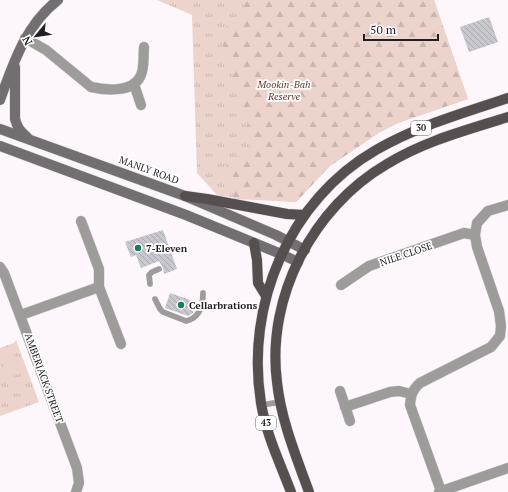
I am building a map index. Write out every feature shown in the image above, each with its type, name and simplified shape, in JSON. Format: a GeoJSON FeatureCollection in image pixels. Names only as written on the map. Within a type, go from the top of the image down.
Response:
{"type":"FeatureCollection","features":[{"type":"Feature","properties":{"kind":"main road"},"geometry":{"type":"LineString","coordinates":[[0,100],[15,59],[25,38],[34,25],[58,0]]}},
{"type":"Feature","properties":{"kind":"main road"},"geometry":{"type":"LineString","coordinates":[[15,59],[16,126],[29,139]]}},
{"type":"Feature","properties":{"kind":"main road","name":"30"},"geometry":{"type":"LineString","coordinates":[[305,215],[328,188],[342,175],[376,150],[416,130],[508,98]]}},
{"type":"Feature","properties":{"kind":"main road","name":"30"},"geometry":{"type":"LineString","coordinates":[[298,262],[320,224],[359,184],[382,166],[421,147],[508,117]]}},
{"type":"Feature","properties":{"kind":"main road","name":"MANLY ROAD"},"geometry":{"type":"LineString","coordinates":[[0,129],[185,196],[288,241],[304,250]]}},
{"type":"Feature","properties":{"kind":"main road"},"geometry":{"type":"LineString","coordinates":[[0,146],[179,212],[298,262]]}},
{"type":"Feature","properties":{"kind":"main road"},"geometry":{"type":"LineString","coordinates":[[185,196],[287,214],[305,215]]}},
{"type":"Feature","properties":{"kind":"main road","name":"43"},"geometry":{"type":"LineString","coordinates":[[291,492],[268,428],[262,405],[258,351],[266,296],[281,254],[305,215]]}},
{"type":"Feature","properties":{"kind":"main road"},"geometry":{"type":"LineString","coordinates":[[254,243],[257,256],[258,283],[266,296]]}},
{"type":"Feature","properties":{"kind":"main road","name":"43"},"geometry":{"type":"LineString","coordinates":[[298,262],[285,296],[276,341],[276,381],[286,428],[309,492]]}},
{"type":"Feature","properties":{"kind":"street"},"geometry":{"type":"LineString","coordinates":[[25,38],[46,50],[91,87],[108,89],[127,87],[134,84],[140,77],[143,68],[144,47]]}},
{"type":"Feature","properties":{"kind":"street"},"geometry":{"type":"LineString","coordinates":[[134,84],[141,105]]}},
{"type":"Feature","properties":{"kind":"street"},"geometry":{"type":"LineString","coordinates":[[508,205],[488,212],[477,224],[475,235],[477,247],[499,311],[504,338],[491,347],[420,383],[413,389],[410,405],[440,492],[508,468]]}},
{"type":"Feature","properties":{"kind":"street"},"geometry":{"type":"LineString","coordinates":[[81,221],[98,269],[99,287],[121,344]]}},
{"type":"Feature","properties":{"kind":"street","name":"NILE CLOSE"},"geometry":{"type":"LineString","coordinates":[[341,285],[369,266],[464,233],[475,235]]}},
{"type":"Feature","properties":{"kind":"street","name":"AMBERJACK STREET"},"geometry":{"type":"LineString","coordinates":[[0,267],[4,273],[21,315],[77,468],[79,483],[76,492]]}},
{"type":"Feature","properties":{"kind":"street"},"geometry":{"type":"LineString","coordinates":[[21,315],[99,287]]}},
{"type":"Feature","properties":{"kind":"street"},"geometry":{"type":"LineString","coordinates":[[345,407],[390,392],[399,391],[411,394]]}},
{"type":"Feature","properties":{"kind":"street"},"geometry":{"type":"LineString","coordinates":[[340,392],[350,421]]}},
{"type":"Feature","properties":{"kind":"lane"},"geometry":{"type":"LineString","coordinates":[[150,284],[149,275],[159,269]]}},
{"type":"Feature","properties":{"kind":"lane"},"geometry":{"type":"LineString","coordinates":[[155,299],[163,312],[186,321],[194,318],[200,310],[203,304],[203,292]]}},
{"type":"Feature","properties":{"kind":"lane"},"geometry":{"type":"LineString","coordinates":[[262,405],[280,402]]}},
{"type":"Feature","properties":{"kind":"green space","name":"Mookin-Bah Reserve"},"geometry":{"type":"Polygon","coordinates":[[[157,0],[434,0],[468,99],[398,123],[380,132],[330,166],[296,202],[218,196],[197,173],[192,15],[157,0]]]}},
{"type":"Feature","properties":{"kind":"green space","name":"Mookin-Bah Reserve"},"geometry":{"type":"Polygon","coordinates":[[[241,0],[434,0],[468,99],[398,123],[380,132],[330,166],[296,202],[234,199],[226,162],[249,152],[250,131],[223,44],[225,27],[243,22],[247,18],[241,0]]]}},
{"type":"Feature","properties":{"kind":"green space"},"geometry":{"type":"Polygon","coordinates":[[[16,340],[39,402],[0,416],[0,348],[14,343],[16,340]]]}},
{"type":"Feature","properties":{"kind":"green space"},"geometry":{"type":"Polygon","coordinates":[[[13,352],[21,373],[7,378],[0,357],[13,352]]]}},
{"type":"Feature","properties":{"kind":"building"},"geometry":{"type":"Polygon","coordinates":[[[489,17],[498,42],[469,52],[460,27],[489,17]]]}},
{"type":"Feature","properties":{"kind":"building"},"geometry":{"type":"Polygon","coordinates":[[[163,230],[177,269],[164,274],[163,268],[159,261],[141,268],[136,255],[131,257],[125,242],[163,230]]]}},
{"type":"Feature","properties":{"kind":"building","name":"Cellarbrations"},"geometry":{"type":"Polygon","coordinates":[[[170,293],[196,302],[193,313],[188,316],[165,308],[170,293]]]}},
{"type":"Feature","properties":{"kind":"place","name":"7-Eleven"},"geometry":{"type":"Point","coordinates":[138,248]}},
{"type":"Feature","properties":{"kind":"place","name":"Cellarbrations"},"geometry":{"type":"Point","coordinates":[181,305]}}]}
